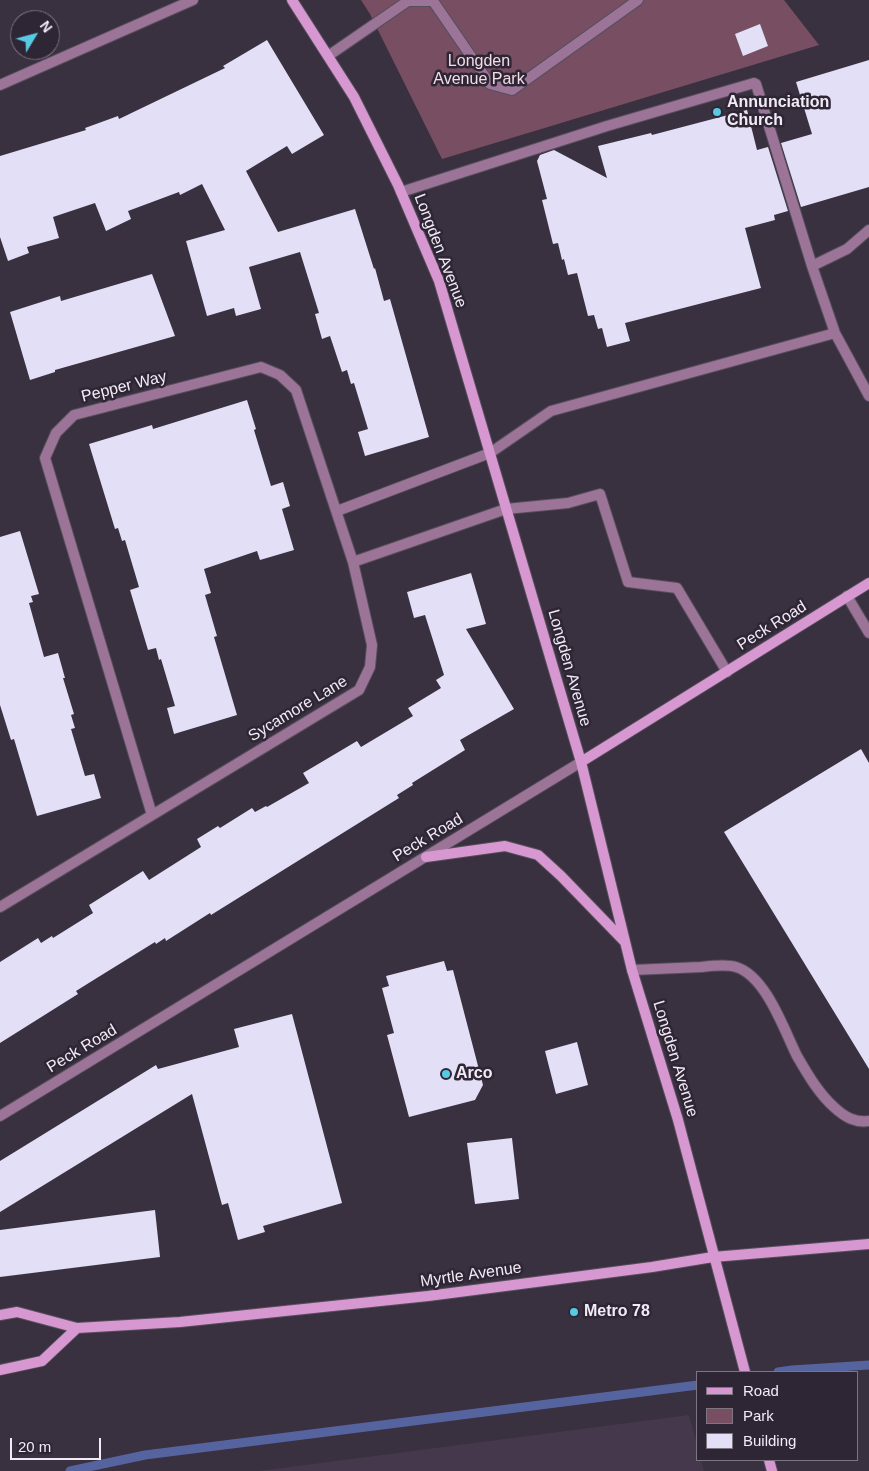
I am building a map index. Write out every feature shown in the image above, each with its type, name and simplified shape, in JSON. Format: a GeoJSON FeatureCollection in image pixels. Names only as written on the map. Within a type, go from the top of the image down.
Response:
{"type":"FeatureCollection","features":[{"type":"Feature","properties":{"kind":"street"},"geometry":{"type":"LineString","coordinates":[[0,86],[193,0]]}},
{"type":"Feature","properties":{"kind":"street","name":"Longden Avenue"},"geometry":{"type":"LineString","coordinates":[[292,0],[354,97],[400,192],[439,281],[581,762],[632,970],[678,1120],[745,1371]]}},
{"type":"Feature","properties":{"kind":"street"},"geometry":{"type":"LineString","coordinates":[[328,56],[408,1],[433,1],[490,84],[512,90],[638,0]]}},
{"type":"Feature","properties":{"kind":"street"},"geometry":{"type":"LineString","coordinates":[[400,192],[597,129],[754,83],[756,84],[812,266],[835,333],[869,396]]}},
{"type":"Feature","properties":{"kind":"street"},"geometry":{"type":"LineString","coordinates":[[812,266],[847,249],[869,230]]}},
{"type":"Feature","properties":{"kind":"street"},"geometry":{"type":"LineString","coordinates":[[337,511],[490,453],[551,412],[835,333]]}},
{"type":"Feature","properties":{"kind":"street","name":"Pepper Way"},"geometry":{"type":"LineString","coordinates":[[152,815],[46,458],[56,433],[74,415],[261,367],[280,375],[296,390],[353,562]]}},
{"type":"Feature","properties":{"kind":"street"},"geometry":{"type":"LineString","coordinates":[[353,562],[506,509],[568,503],[600,494],[628,582],[677,588],[727,672]]}},
{"type":"Feature","properties":{"kind":"street","name":"Sycamore Lane"},"geometry":{"type":"LineString","coordinates":[[0,907],[359,690],[370,667],[372,645],[353,562]]}},
{"type":"Feature","properties":{"kind":"street","name":"Peck Road"},"geometry":{"type":"LineString","coordinates":[[0,1116],[581,762],[869,583]]}},
{"type":"Feature","properties":{"kind":"street"},"geometry":{"type":"LineString","coordinates":[[847,596],[869,633]]}},
{"type":"Feature","properties":{"kind":"street"},"geometry":{"type":"LineString","coordinates":[[426,857],[504,846],[538,855],[625,942]]}},
{"type":"Feature","properties":{"kind":"street"},"geometry":{"type":"LineString","coordinates":[[632,970],[735,966],[751,976],[769,998],[812,1082],[828,1102],[842,1115],[859,1122],[869,1121]]}},
{"type":"Feature","properties":{"kind":"street","name":"Myrtle Avenue"},"geometry":{"type":"LineString","coordinates":[[0,1315],[17,1312],[77,1328],[180,1322],[428,1296],[652,1267],[713,1257],[869,1244]]}},
{"type":"Feature","properties":{"kind":"street"},"geometry":{"type":"LineString","coordinates":[[0,1370],[42,1361],[77,1328]]}},
{"type":"Feature","properties":{"kind":"shaded area"},"geometry":{"type":"Polygon","coordinates":[[[689,1415],[696,1440],[696,1461],[701,1461],[704,1471],[259,1471],[689,1415]]]}},
{"type":"Feature","properties":{"kind":"green space","name":"Longden Avenue Park"},"geometry":{"type":"Polygon","coordinates":[[[361,0],[784,0],[819,45],[442,159],[370,14],[361,0]]]}},
{"type":"Feature","properties":{"kind":"building"},"geometry":{"type":"Polygon","coordinates":[[[760,24],[768,46],[743,56],[735,34],[760,24]]]}},
{"type":"Feature","properties":{"kind":"building"},"geometry":{"type":"Polygon","coordinates":[[[267,40],[324,135],[292,154],[287,146],[246,171],[278,232],[355,209],[384,301],[390,299],[429,437],[365,456],[358,432],[368,429],[354,383],[351,384],[347,370],[342,372],[330,336],[322,339],[315,314],[319,313],[300,252],[249,267],[261,309],[236,316],[234,308],[207,316],[186,241],[225,230],[202,184],[180,195],[179,192],[128,211],[131,219],[106,231],[95,203],[53,217],[59,238],[27,247],[29,253],[8,261],[0,237],[0,156],[86,130],[85,128],[118,116],[119,119],[225,68],[223,66],[267,40]]]}},
{"type":"Feature","properties":{"kind":"building"},"geometry":{"type":"Polygon","coordinates":[[[869,60],[869,187],[801,207],[781,143],[812,134],[796,82],[869,60]]]}},
{"type":"Feature","properties":{"kind":"building"},"geometry":{"type":"Polygon","coordinates":[[[747,110],[757,150],[768,147],[788,211],[774,215],[775,220],[745,228],[761,288],[625,323],[630,341],[607,347],[602,328],[598,329],[594,315],[588,316],[577,273],[568,275],[558,243],[553,244],[542,200],[547,199],[537,161],[540,155],[554,150],[607,178],[598,146],[651,133],[652,135],[747,110]]]}},
{"type":"Feature","properties":{"kind":"building"},"geometry":{"type":"Polygon","coordinates":[[[152,274],[175,336],[55,370],[55,372],[30,380],[10,312],[60,296],[61,301],[152,274]]]}},
{"type":"Feature","properties":{"kind":"building"},"geometry":{"type":"Polygon","coordinates":[[[247,400],[271,486],[283,482],[290,506],[282,509],[294,550],[260,560],[257,551],[204,569],[211,593],[205,595],[217,636],[214,637],[237,715],[174,734],[167,708],[175,706],[156,648],[148,650],[130,590],[139,587],[125,540],[122,541],[118,528],[115,529],[89,444],[152,425],[153,429],[247,400]]]}},
{"type":"Feature","properties":{"kind":"building"},"geometry":{"type":"Polygon","coordinates":[[[20,531],[39,594],[31,596],[33,602],[29,603],[44,657],[58,653],[65,678],[63,678],[74,714],[71,715],[75,728],[71,729],[85,776],[94,774],[101,798],[37,816],[14,739],[11,740],[0,705],[0,537],[20,531]]]}},
{"type":"Feature","properties":{"kind":"building"},"geometry":{"type":"Polygon","coordinates":[[[471,573],[486,624],[466,629],[514,709],[460,740],[465,750],[412,783],[413,785],[397,795],[399,798],[211,915],[210,913],[166,941],[165,938],[156,944],[155,942],[76,991],[78,994],[0,1043],[0,962],[38,938],[41,943],[52,936],[53,938],[93,913],[89,905],[143,871],[149,880],[201,847],[197,839],[218,826],[220,828],[252,808],[255,812],[267,807],[309,783],[303,773],[357,741],[361,747],[413,716],[408,708],[441,688],[436,680],[444,675],[425,615],[414,618],[407,592],[471,573]]]}},
{"type":"Feature","properties":{"kind":"building"},"geometry":{"type":"Polygon","coordinates":[[[861,749],[869,763],[869,1069],[724,832],[861,749]]]}},
{"type":"Feature","properties":{"kind":"building"},"geometry":{"type":"Polygon","coordinates":[[[444,961],[447,971],[453,970],[483,1085],[475,1100],[409,1117],[387,1035],[394,1033],[382,988],[389,986],[386,976],[444,961]]]}},
{"type":"Feature","properties":{"kind":"building"},"geometry":{"type":"Polygon","coordinates":[[[292,1014],[342,1203],[263,1226],[265,1232],[238,1240],[228,1203],[222,1205],[192,1094],[0,1212],[0,1161],[156,1065],[158,1069],[239,1047],[234,1029],[292,1014]]]}},
{"type":"Feature","properties":{"kind":"building"},"geometry":{"type":"Polygon","coordinates":[[[577,1042],[588,1085],[556,1094],[545,1051],[577,1042]]]}},
{"type":"Feature","properties":{"kind":"building"},"geometry":{"type":"Polygon","coordinates":[[[512,1138],[519,1199],[475,1204],[467,1143],[512,1138]]]}},
{"type":"Feature","properties":{"kind":"building"},"geometry":{"type":"Polygon","coordinates":[[[155,1210],[160,1257],[0,1277],[0,1230],[155,1210]]]}},
{"type":"Feature","properties":{"kind":"waterway"},"geometry":{"type":"LineString","coordinates":[[785,1371],[869,1365]]}},
{"type":"Feature","properties":{"kind":"waterway"},"geometry":{"type":"LineString","coordinates":[[70,1471],[145,1455],[696,1385]]}},
{"type":"Feature","properties":{"kind":"place","name":"Annunciation Church"},"geometry":{"type":"Point","coordinates":[717,112]}},
{"type":"Feature","properties":{"kind":"place","name":"Arco"},"geometry":{"type":"Point","coordinates":[446,1074]}},
{"type":"Feature","properties":{"kind":"place","name":"Metro 78"},"geometry":{"type":"Point","coordinates":[574,1312]}}]}
